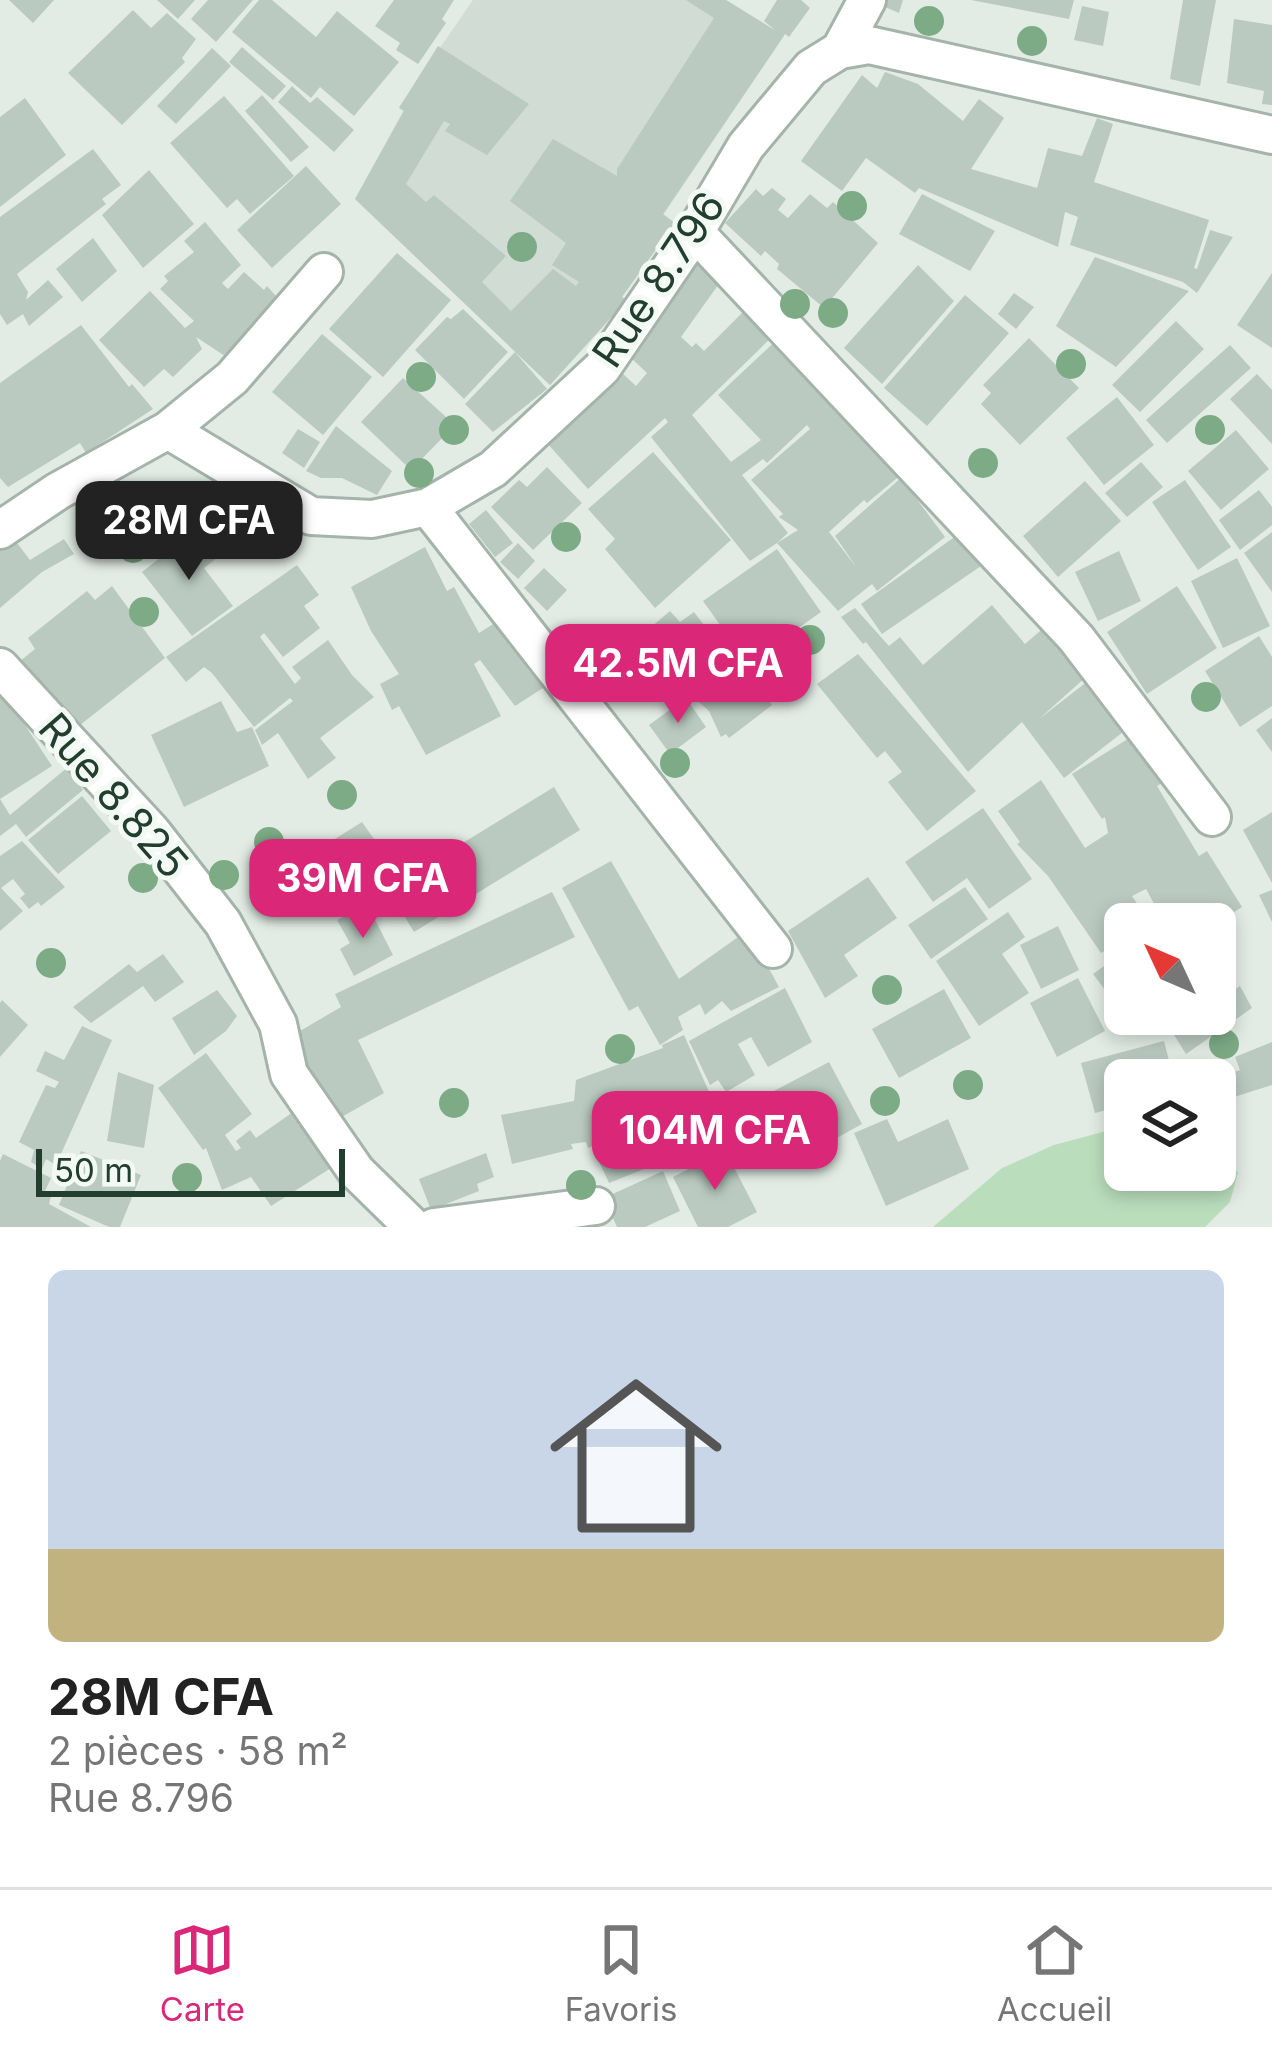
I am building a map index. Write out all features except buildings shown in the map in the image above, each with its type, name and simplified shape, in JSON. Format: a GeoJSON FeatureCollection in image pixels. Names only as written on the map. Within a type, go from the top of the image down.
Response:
{"type":"FeatureCollection","features":[{"type":"Feature","properties":{"kind":"street"},"geometry":{"type":"LineString","coordinates":[[840,50],[867,0]]}},
{"type":"Feature","properties":{"kind":"street"},"geometry":{"type":"LineString","coordinates":[[840,50],[869,45],[1272,135]]}},
{"type":"Feature","properties":{"kind":"street","name":"Rue 8.796"},"geometry":{"type":"LineString","coordinates":[[168,430],[311,516],[372,519],[428,507],[493,469],[602,368],[746,146],[811,68],[840,50]]}},
{"type":"Feature","properties":{"kind":"street"},"geometry":{"type":"LineString","coordinates":[[694,232],[1076,638],[1212,818]]}},
{"type":"Feature","properties":{"kind":"street"},"geometry":{"type":"LineString","coordinates":[[0,530],[58,491],[168,430],[232,378],[323,272]]}},
{"type":"Feature","properties":{"kind":"street"},"geometry":{"type":"LineString","coordinates":[[428,507],[772,949]]}},
{"type":"Feature","properties":{"kind":"street","name":"Rue 8.825"},"geometry":{"type":"LineString","coordinates":[[0,667],[152,832],[223,923],[278,1024],[289,1074],[356,1171],[413,1227]]}},
{"type":"Feature","properties":{"kind":"street"},"geometry":{"type":"LineString","coordinates":[[434,1227],[596,1206]]}},
{"type":"Feature","properties":{"kind":"shaded area"},"geometry":{"type":"Polygon","coordinates":[[[473,0],[726,0],[784,36],[664,214],[622,296],[626,301],[550,385],[355,199],[403,111],[399,107],[473,0]]]}},
{"type":"Feature","properties":{"kind":"green space"},"geometry":{"type":"Polygon","coordinates":[[[1104,1132],[1104,1191],[1233,1191],[1230,1202],[1205,1227],[933,1227],[1002,1168],[1054,1145],[1104,1132]]]}}]}
